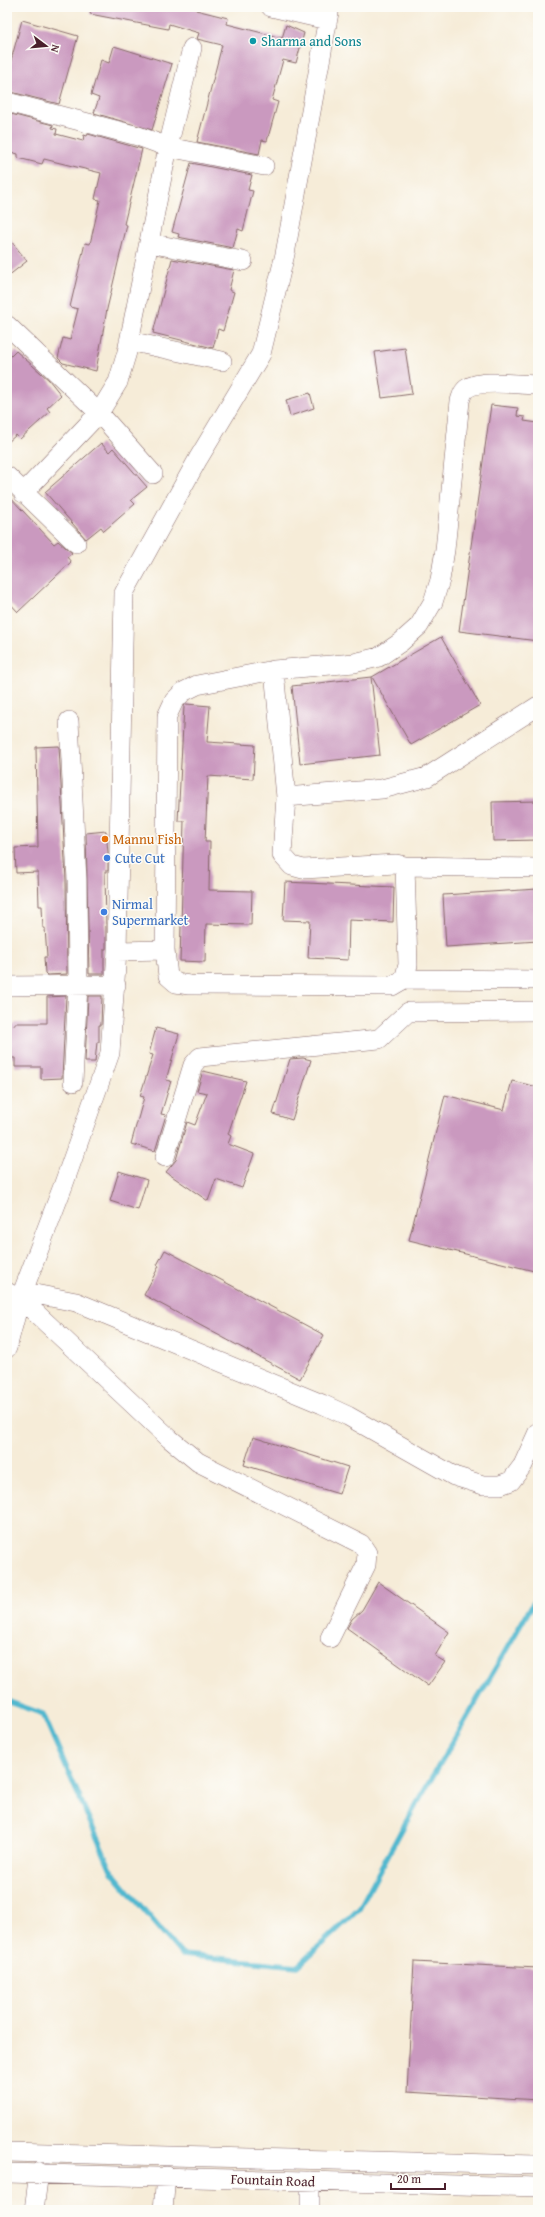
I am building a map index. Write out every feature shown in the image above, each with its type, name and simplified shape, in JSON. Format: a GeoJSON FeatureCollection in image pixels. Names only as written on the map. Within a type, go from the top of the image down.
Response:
{"type":"FeatureCollection","features":[{"type":"Feature","properties":{"kind":"street"},"geometry":{"type":"LineString","coordinates":[[7,1348],[16,1297],[63,1186],[110,1053],[116,985],[124,593],[198,459],[261,354],[285,254],[328,14],[271,7]]}},
{"type":"Feature","properties":{"kind":"street"},"geometry":{"type":"LineString","coordinates":[[23,493],[99,413],[118,382],[129,341],[168,147],[192,48]]}},
{"type":"Feature","properties":{"kind":"street"},"geometry":{"type":"LineString","coordinates":[[7,102],[138,136],[168,147],[264,166]]}},
{"type":"Feature","properties":{"kind":"street"},"geometry":{"type":"LineString","coordinates":[[149,243],[243,261]]}},
{"type":"Feature","properties":{"kind":"street"},"geometry":{"type":"LineString","coordinates":[[7,325],[99,413],[153,474]]}},
{"type":"Feature","properties":{"kind":"street"},"geometry":{"type":"LineString","coordinates":[[129,341],[222,361]]}},
{"type":"Feature","properties":{"kind":"street"},"geometry":{"type":"LineString","coordinates":[[538,385],[484,384],[471,386],[464,391],[460,401],[445,550],[440,580],[433,602],[419,626],[401,642],[380,658],[354,663],[274,670],[190,688],[183,692],[174,702],[168,716],[165,950],[168,976],[176,983],[189,985],[392,986],[404,979],[538,980]]}},
{"type":"Feature","properties":{"kind":"street"},"geometry":{"type":"LineString","coordinates":[[7,476],[76,543]]}},
{"type":"Feature","properties":{"kind":"street"},"geometry":{"type":"LineString","coordinates":[[274,670],[286,797],[282,855],[292,866],[303,869],[396,864],[405,866],[538,868]]}},
{"type":"Feature","properties":{"kind":"street"},"geometry":{"type":"LineString","coordinates":[[286,797],[382,789],[427,777],[538,706]]}},
{"type":"Feature","properties":{"kind":"street"},"geometry":{"type":"LineString","coordinates":[[69,721],[77,880],[78,985],[73,1082]]}},
{"type":"Feature","properties":{"kind":"street"},"geometry":{"type":"LineString","coordinates":[[404,979],[408,966],[405,866]]}},
{"type":"Feature","properties":{"kind":"street"},"geometry":{"type":"LineString","coordinates":[[117,951],[165,950]]}},
{"type":"Feature","properties":{"kind":"street"},"geometry":{"type":"LineString","coordinates":[[7,986],[116,985]]}},
{"type":"Feature","properties":{"kind":"street"},"geometry":{"type":"LineString","coordinates":[[165,1157],[193,1065],[200,1057],[380,1039],[408,1012],[538,1011]]}},
{"type":"Feature","properties":{"kind":"street"},"geometry":{"type":"LineString","coordinates":[[16,1297],[35,1294],[76,1302],[322,1404],[348,1416],[454,1476],[483,1485],[500,1485],[511,1481],[523,1465],[538,1432]]}},
{"type":"Feature","properties":{"kind":"street"},"geometry":{"type":"LineString","coordinates":[[16,1297],[141,1413],[198,1462],[361,1544],[367,1553],[366,1565],[330,1638]]}},
{"type":"Feature","properties":{"kind":"street","name":"Fountain Road"},"geometry":{"type":"LineString","coordinates":[[7,2152],[538,2165]]}},
{"type":"Feature","properties":{"kind":"street"},"geometry":{"type":"LineString","coordinates":[[34,2210],[39,2172]]}},
{"type":"Feature","properties":{"kind":"street","name":"Fountain Road"},"geometry":{"type":"LineString","coordinates":[[7,2173],[39,2172],[538,2187]]}},
{"type":"Feature","properties":{"kind":"street"},"geometry":{"type":"LineString","coordinates":[[163,2210],[166,2176]]}},
{"type":"Feature","properties":{"kind":"street"},"geometry":{"type":"LineString","coordinates":[[310,2181],[310,2210]]}},
{"type":"Feature","properties":{"kind":"building"},"geometry":{"type":"Polygon","coordinates":[[[91,7],[197,7],[196,10],[228,18],[227,24],[282,38],[286,25],[304,33],[296,63],[283,60],[272,100],[278,102],[267,141],[262,140],[259,154],[197,142],[222,45],[197,39],[199,33],[169,24],[168,29],[90,14],[91,7]]]}},
{"type":"Feature","properties":{"kind":"building"},"geometry":{"type":"Polygon","coordinates":[[[22,20],[78,36],[59,104],[7,91],[7,75],[22,20]]]}},
{"type":"Feature","properties":{"kind":"building"},"geometry":{"type":"Polygon","coordinates":[[[114,46],[172,64],[152,130],[94,113],[99,98],[91,95],[101,60],[109,63],[114,46]]]}},
{"type":"Feature","properties":{"kind":"building"},"geometry":{"type":"Polygon","coordinates":[[[7,113],[53,125],[52,128],[57,129],[56,134],[83,141],[84,135],[87,136],[88,134],[142,149],[124,224],[127,225],[107,309],[96,371],[63,363],[58,358],[63,338],[70,340],[78,309],[70,307],[85,243],[90,244],[100,200],[95,199],[101,173],[44,159],[42,164],[18,158],[18,154],[7,151],[7,113]]]}},
{"type":"Feature","properties":{"kind":"building"},"geometry":{"type":"Polygon","coordinates":[[[191,163],[252,175],[248,190],[253,191],[243,231],[238,229],[233,248],[178,237],[179,234],[172,232],[191,163]]]}},
{"type":"Feature","properties":{"kind":"building"},"geometry":{"type":"Polygon","coordinates":[[[7,236],[27,261],[7,277],[7,236]]]}},
{"type":"Feature","properties":{"kind":"building"},"geometry":{"type":"Polygon","coordinates":[[[172,259],[234,270],[229,290],[234,292],[223,331],[218,329],[213,348],[153,333],[172,259]]]}},
{"type":"Feature","properties":{"kind":"building"},"geometry":{"type":"Polygon","coordinates":[[[405,348],[412,394],[382,398],[375,352],[405,348]]]}},
{"type":"Feature","properties":{"kind":"building"},"geometry":{"type":"Polygon","coordinates":[[[16,351],[49,380],[61,395],[47,408],[50,412],[20,439],[16,435],[7,443],[7,360],[16,351]]]}},
{"type":"Feature","properties":{"kind":"building"},"geometry":{"type":"Polygon","coordinates":[[[310,393],[314,408],[290,416],[286,400],[310,393]]]}},
{"type":"Feature","properties":{"kind":"building"},"geometry":{"type":"Polygon","coordinates":[[[491,405],[518,408],[517,416],[525,417],[524,421],[538,423],[538,641],[459,631],[491,405]]]}},
{"type":"Feature","properties":{"kind":"building"},"geometry":{"type":"Polygon","coordinates":[[[101,443],[109,452],[113,448],[147,487],[131,500],[135,504],[104,531],[101,527],[86,539],[45,492],[101,443]]]}},
{"type":"Feature","properties":{"kind":"building"},"geometry":{"type":"Polygon","coordinates":[[[7,494],[54,544],[58,541],[72,553],[67,557],[71,562],[18,612],[7,600],[7,494]]]}},
{"type":"Feature","properties":{"kind":"building"},"geometry":{"type":"Polygon","coordinates":[[[441,637],[480,705],[411,745],[372,677],[441,637]]]}},
{"type":"Feature","properties":{"kind":"building"},"geometry":{"type":"Polygon","coordinates":[[[371,677],[380,755],[300,764],[292,686],[371,677]]]}},
{"type":"Feature","properties":{"kind":"building"},"geometry":{"type":"Polygon","coordinates":[[[186,704],[210,706],[207,742],[255,745],[253,779],[208,776],[205,842],[210,842],[209,890],[252,891],[251,925],[206,924],[205,962],[180,961],[184,821],[178,821],[184,706],[186,704]]]}},
{"type":"Feature","properties":{"kind":"building"},"geometry":{"type":"Polygon","coordinates":[[[59,746],[66,880],[67,974],[47,975],[45,973],[44,957],[47,957],[45,928],[43,928],[42,906],[39,906],[38,872],[16,873],[15,848],[38,847],[36,747],[59,746]]]}},
{"type":"Feature","properties":{"kind":"building"},"geometry":{"type":"Polygon","coordinates":[[[538,801],[538,840],[493,841],[492,802],[538,801]]]}},
{"type":"Feature","properties":{"kind":"building"},"geometry":{"type":"Polygon","coordinates":[[[106,831],[108,871],[105,871],[106,949],[104,949],[104,974],[89,974],[86,833],[106,831]]]}},
{"type":"Feature","properties":{"kind":"building"},"geometry":{"type":"Polygon","coordinates":[[[285,882],[394,887],[393,922],[349,920],[348,960],[308,958],[310,921],[283,920],[285,882]]]}},
{"type":"Feature","properties":{"kind":"building"},"geometry":{"type":"Polygon","coordinates":[[[538,889],[538,941],[446,947],[443,895],[538,889]]]}},
{"type":"Feature","properties":{"kind":"building"},"geometry":{"type":"Polygon","coordinates":[[[66,996],[62,1078],[41,1079],[41,1067],[15,1067],[15,1058],[7,1058],[7,1026],[15,1025],[15,1023],[47,1023],[47,997],[66,996]]]}},
{"type":"Feature","properties":{"kind":"building"},"geometry":{"type":"Polygon","coordinates":[[[88,996],[102,996],[101,1025],[99,1025],[99,1042],[97,1042],[95,1062],[85,1062],[88,996]]]}},
{"type":"Feature","properties":{"kind":"building"},"geometry":{"type":"Polygon","coordinates":[[[156,1028],[179,1034],[166,1080],[171,1081],[161,1114],[166,1115],[155,1151],[131,1144],[144,1097],[140,1096],[153,1055],[149,1054],[156,1028]]]}},
{"type":"Feature","properties":{"kind":"building"},"geometry":{"type":"Polygon","coordinates":[[[303,1058],[311,1060],[292,1120],[273,1114],[290,1059],[303,1058]]]}},
{"type":"Feature","properties":{"kind":"building"},"geometry":{"type":"Polygon","coordinates":[[[203,1071],[246,1081],[228,1134],[231,1136],[228,1144],[254,1154],[242,1188],[216,1179],[208,1201],[166,1172],[176,1160],[187,1122],[195,1125],[207,1093],[197,1091],[203,1071]]]}},
{"type":"Feature","properties":{"kind":"building"},"geometry":{"type":"Polygon","coordinates":[[[512,1081],[538,1087],[538,1272],[409,1240],[445,1095],[504,1110],[512,1081]]]}},
{"type":"Feature","properties":{"kind":"building"},"geometry":{"type":"Polygon","coordinates":[[[119,1171],[147,1180],[138,1210],[110,1201],[119,1171]]]}},
{"type":"Feature","properties":{"kind":"building"},"geometry":{"type":"Polygon","coordinates":[[[165,1250],[324,1335],[300,1379],[144,1295],[159,1266],[157,1265],[165,1250]]]}},
{"type":"Feature","properties":{"kind":"building"},"geometry":{"type":"Polygon","coordinates":[[[253,1437],[348,1467],[339,1494],[244,1465],[253,1437]]]}},
{"type":"Feature","properties":{"kind":"building"},"geometry":{"type":"Polygon","coordinates":[[[378,1582],[449,1632],[435,1656],[445,1662],[428,1686],[347,1628],[352,1619],[362,1610],[378,1582]]]}},
{"type":"Feature","properties":{"kind":"building"},"geometry":{"type":"Polygon","coordinates":[[[414,1962],[538,1968],[538,2100],[407,2092],[414,1962]]]}},
{"type":"Feature","properties":{"kind":"waterway"},"geometry":{"type":"LineString","coordinates":[[7,1701],[43,1714],[112,1872],[182,1955],[298,1966],[359,1909],[401,1831],[538,1595]]}},
{"type":"Feature","properties":{"kind":"place","name":"Sharma and Sons"},"geometry":{"type":"Point","coordinates":[253,41]}},
{"type":"Feature","properties":{"kind":"place","name":"Mannu Fish"},"geometry":{"type":"Point","coordinates":[105,839]}},
{"type":"Feature","properties":{"kind":"place","name":"Cute Cut"},"geometry":{"type":"Point","coordinates":[107,858]}},
{"type":"Feature","properties":{"kind":"place","name":"Nirmal Supermarket"},"geometry":{"type":"Point","coordinates":[104,912]}}]}
